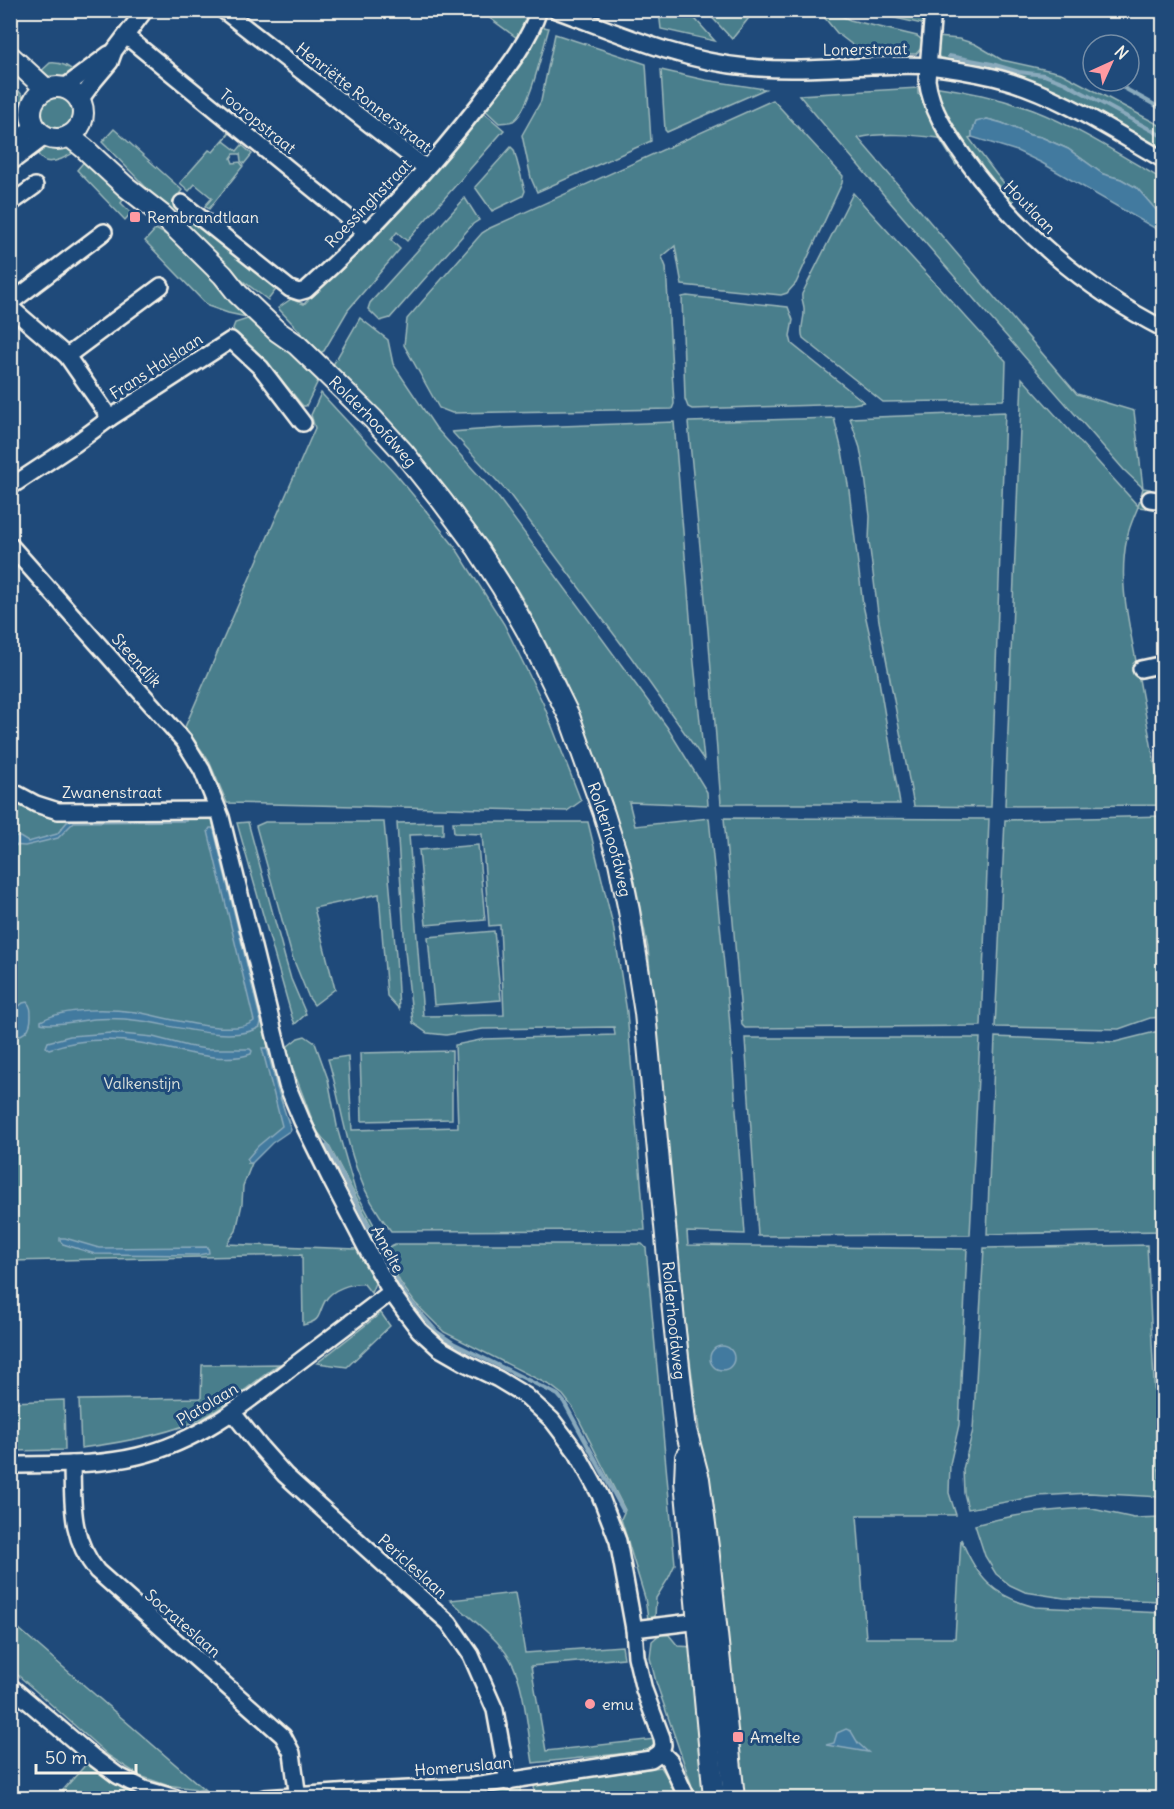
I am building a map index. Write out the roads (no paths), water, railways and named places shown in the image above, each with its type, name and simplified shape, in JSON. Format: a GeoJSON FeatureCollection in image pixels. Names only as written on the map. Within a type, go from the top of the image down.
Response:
{"type":"FeatureCollection","features":[{"type":"Feature","properties":{"kind":"main road"},"geometry":{"type":"LineString","coordinates":[[10,56],[49,92]]}},
{"type":"Feature","properties":{"kind":"main road"},"geometry":{"type":"LineString","coordinates":[[10,74],[49,92],[74,92],[80,100],[83,116],[75,130],[61,139],[39,131],[31,107],[49,92]]}},
{"type":"Feature","properties":{"kind":"main road","name":"Rolderhoofdweg"},"geometry":{"type":"LineString","coordinates":[[75,130],[84,148],[125,186],[162,215],[223,275],[234,290],[277,331],[297,345],[373,419],[403,452],[477,548],[527,631],[565,708],[600,803],[621,872],[645,1013],[662,1209],[687,1430],[699,1479],[714,1798]]}},
{"type":"Feature","properties":{"kind":"main road","name":"Rolderhoofdweg"},"geometry":{"type":"LineString","coordinates":[[707,1620],[734,1798]]}},
{"type":"Feature","properties":{"kind":"street"},"geometry":{"type":"LineString","coordinates":[[80,100],[110,62],[114,51],[145,10]]}},
{"type":"Feature","properties":{"kind":"street","name":"Henriëtte Ronnerstraat"},"geometry":{"type":"LineString","coordinates":[[223,10],[426,168]]}},
{"type":"Feature","properties":{"kind":"street","name":"Roessinghstraat"},"geometry":{"type":"LineString","coordinates":[[182,203],[295,291],[306,290],[367,233],[443,150],[517,57],[539,10]]}},
{"type":"Feature","properties":{"kind":"street","name":"Lonerstraat"},"geometry":{"type":"LineString","coordinates":[[556,10],[649,45],[682,55],[726,64],[796,69],[929,66],[999,79],[1060,101],[1164,160]]}},
{"type":"Feature","properties":{"kind":"street","name":"Houtlaan"},"geometry":{"type":"LineString","coordinates":[[933,10],[928,91],[935,112],[948,135],[977,176],[993,196],[1040,244],[1067,267],[1126,308],[1164,329]]}},
{"type":"Feature","properties":{"kind":"street","name":"Tooropstraat"},"geometry":{"type":"LineString","coordinates":[[126,36],[367,233]]}},
{"type":"Feature","properties":{"kind":"street"},"geometry":{"type":"LineString","coordinates":[[49,92],[114,51]]}},
{"type":"Feature","properties":{"kind":"street"},"geometry":{"type":"LineString","coordinates":[[10,150],[39,131]]}},
{"type":"Feature","properties":{"kind":"street"},"geometry":{"type":"LineString","coordinates":[[10,163],[39,131]]}},
{"type":"Feature","properties":{"kind":"street"},"geometry":{"type":"LineString","coordinates":[[10,204],[35,186]]}},
{"type":"Feature","properties":{"kind":"street"},"geometry":{"type":"LineString","coordinates":[[104,232],[10,305],[67,356],[110,418]]}},
{"type":"Feature","properties":{"kind":"street"},"geometry":{"type":"LineString","coordinates":[[67,356],[161,286]]}},
{"type":"Feature","properties":{"kind":"street","name":"Frans Halslaan"},"geometry":{"type":"LineString","coordinates":[[10,487],[110,418],[231,340],[261,368],[303,423]]}},
{"type":"Feature","properties":{"kind":"street","name":"Steendijk"},"geometry":{"type":"LineString","coordinates":[[10,545],[184,741],[202,770],[218,810]]}},
{"type":"Feature","properties":{"kind":"street"},"geometry":{"type":"LineString","coordinates":[[1141,669],[1164,664]]}},
{"type":"Feature","properties":{"kind":"street","name":"Zwanenstraat"},"geometry":{"type":"LineString","coordinates":[[10,790],[36,804],[58,811],[218,810]]}},
{"type":"Feature","properties":{"kind":"street","name":"Amelte"},"geometry":{"type":"LineString","coordinates":[[218,810],[287,1085],[331,1180],[391,1292],[419,1330],[439,1348],[526,1396],[552,1420],[577,1453],[600,1495],[618,1541],[634,1629],[636,1656],[644,1690],[662,1738],[661,1752],[670,1761],[687,1798]]}},
{"type":"Feature","properties":{"kind":"street","name":"Platolaan"},"geometry":{"type":"LineString","coordinates":[[10,1465],[113,1461],[151,1453],[196,1434],[233,1413],[391,1292]]}},
{"type":"Feature","properties":{"kind":"street","name":"Pericleslaan"},"geometry":{"type":"LineString","coordinates":[[233,1413],[285,1475],[449,1623],[471,1655],[495,1710],[508,1782]]}},
{"type":"Feature","properties":{"kind":"street","name":"Socrateslaan"},"geometry":{"type":"LineString","coordinates":[[72,1464],[74,1517],[78,1540],[86,1557],[97,1571],[284,1736],[292,1753],[297,1797]]}},
{"type":"Feature","properties":{"kind":"street"},"geometry":{"type":"LineString","coordinates":[[634,1629],[707,1620]]}},
{"type":"Feature","properties":{"kind":"street"},"geometry":{"type":"LineString","coordinates":[[11,1687],[117,1775],[144,1789],[176,1798]]}},
{"type":"Feature","properties":{"kind":"street","name":"Homeruslaan"},"geometry":{"type":"LineString","coordinates":[[264,1798],[474,1786],[651,1759],[661,1752]]}},
{"type":"Feature","properties":{"kind":"water"},"geometry":{"type":"Polygon","coordinates":[[[987,119],[1041,137],[1068,149],[1103,174],[1121,179],[1137,188],[1156,210],[1163,214],[1163,233],[1042,163],[1017,151],[972,137],[976,122],[987,119]]]}},
{"type":"Feature","properties":{"kind":"water"},"geometry":{"type":"Polygon","coordinates":[[[186,819],[186,821],[74,822],[58,838],[25,846],[11,845],[11,837],[20,837],[28,842],[57,834],[67,822],[72,820],[186,819]]]}},
{"type":"Feature","properties":{"kind":"water"},"geometry":{"type":"Polygon","coordinates":[[[210,828],[214,830],[261,1022],[260,1027],[248,1032],[218,1034],[124,1019],[41,1023],[51,1016],[62,1013],[101,1010],[136,1012],[215,1027],[244,1026],[254,1021],[208,831],[210,828]]]}},
{"type":"Feature","properties":{"kind":"water"},"geometry":{"type":"Polygon","coordinates":[[[27,1002],[31,1010],[30,1026],[23,1034],[11,1039],[11,1028],[15,1021],[17,1008],[27,1002]]]}},
{"type":"Feature","properties":{"kind":"water"},"geometry":{"type":"Polygon","coordinates":[[[111,1033],[153,1037],[206,1049],[250,1049],[252,1051],[251,1054],[239,1057],[211,1057],[117,1040],[83,1041],[49,1049],[46,1047],[48,1042],[70,1036],[111,1033]]]}},
{"type":"Feature","properties":{"kind":"water"},"geometry":{"type":"Polygon","coordinates":[[[262,1048],[267,1048],[291,1130],[272,1143],[252,1163],[249,1163],[247,1159],[258,1146],[282,1126],[262,1048]]]}},
{"type":"Feature","properties":{"kind":"water"},"geometry":{"type":"Polygon","coordinates":[[[60,1238],[99,1248],[208,1247],[209,1253],[198,1255],[95,1254],[63,1244],[60,1238]]]}},
{"type":"Feature","properties":{"kind":"water"},"geometry":{"type":"Polygon","coordinates":[[[722,1346],[731,1349],[734,1358],[731,1367],[722,1370],[713,1367],[710,1358],[713,1349],[722,1346]]]}},
{"type":"Feature","properties":{"kind":"water"},"geometry":{"type":"Polygon","coordinates":[[[846,1729],[851,1731],[858,1743],[868,1752],[826,1745],[834,1743],[837,1733],[846,1729]]]}},
{"type":"Feature","properties":{"kind":"waterway"},"geometry":{"type":"LineString","coordinates":[[949,56],[1019,72],[1044,75],[1065,83],[1164,137]]}},
{"type":"Feature","properties":{"kind":"waterway"},"geometry":{"type":"LineString","coordinates":[[1133,93],[1164,110]]}},
{"type":"Feature","properties":{"kind":"waterway"},"geometry":{"type":"LineString","coordinates":[[327,1146],[376,1241]]}},
{"type":"Feature","properties":{"kind":"waterway"},"geometry":{"type":"LineString","coordinates":[[382,1252],[409,1300],[437,1332],[453,1343],[558,1395],[623,1510]]}},
{"type":"Feature","properties":{"kind":"place","name":"Rembrandtlaan"},"geometry":{"type":"Point","coordinates":[135,217]}},
{"type":"Feature","properties":{"kind":"place","name":"emu"},"geometry":{"type":"Point","coordinates":[590,1704]}},
{"type":"Feature","properties":{"kind":"place","name":"Amelte"},"geometry":{"type":"Point","coordinates":[738,1737]}},
{"type":"Feature","properties":{"kind":"park label","name":"Valkenstijn"},"geometry":{"type":"Point","coordinates":[142,1083]}}]}
